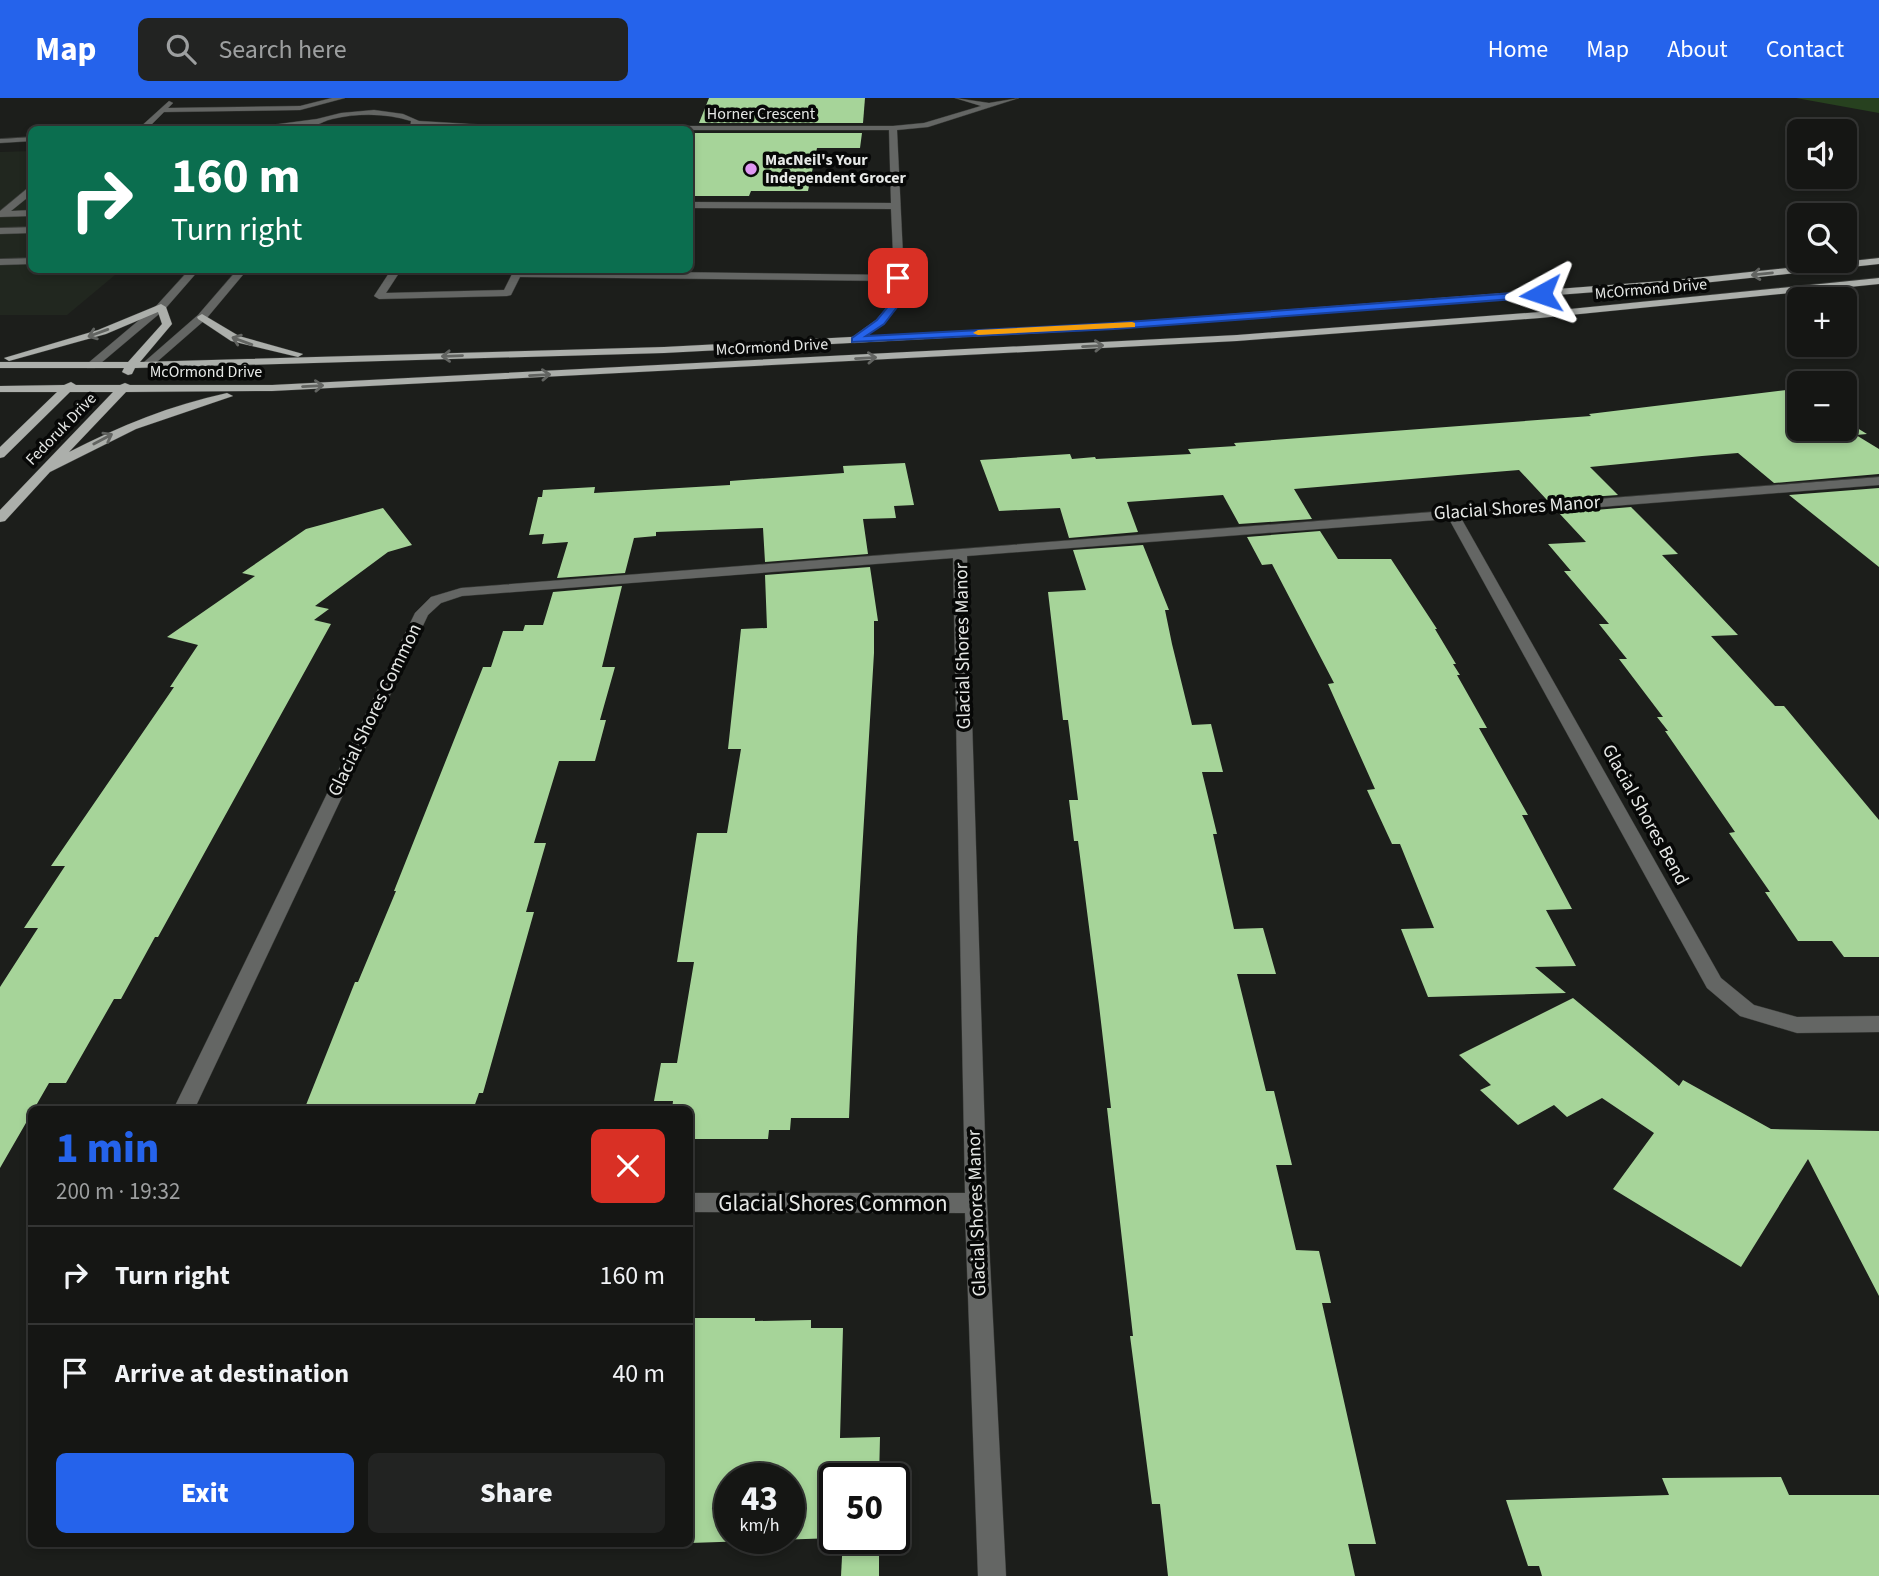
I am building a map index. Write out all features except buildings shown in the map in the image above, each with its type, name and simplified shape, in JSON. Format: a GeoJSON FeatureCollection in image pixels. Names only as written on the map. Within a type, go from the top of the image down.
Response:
{"type":"FeatureCollection","features":[{"type":"Feature","properties":{"kind":"main road","name":"McOrmond Drive"},"geometry":{"type":"LineString","coordinates":[[0,362],[130,366],[651,350],[855,340],[1114,326],[1407,305],[1675,283],[1879,261]]}},
{"type":"Feature","properties":{"kind":"main road","name":"McOrmond Drive"},"geometry":{"type":"LineString","coordinates":[[0,389],[272,388],[1237,338],[1540,315],[1879,281]]}},
{"type":"Feature","properties":{"kind":"main road"},"geometry":{"type":"LineString","coordinates":[[0,362],[74,341],[161,307],[167,324],[130,366],[122,388]]}},
{"type":"Feature","properties":{"kind":"main road"},"geometry":{"type":"LineString","coordinates":[[202,317],[216,331],[246,344],[333,360]]}},
{"type":"Feature","properties":{"kind":"main road","name":"Fedoruk Drive"},"geometry":{"type":"LineString","coordinates":[[0,517],[147,365]]}},
{"type":"Feature","properties":{"kind":"main road","name":"Fedoruk Drive"},"geometry":{"type":"LineString","coordinates":[[0,454],[91,366]]}},
{"type":"Feature","properties":{"kind":"main road"},"geometry":{"type":"LineString","coordinates":[[43,471],[150,417],[205,400],[272,388]]}},
{"type":"Feature","properties":{"kind":"street"},"geometry":{"type":"LineString","coordinates":[[145,126],[175,98]]}},
{"type":"Feature","properties":{"kind":"street"},"geometry":{"type":"LineString","coordinates":[[164,108],[229,101],[290,103],[295,98]]}},
{"type":"Feature","properties":{"kind":"street"},"geometry":{"type":"LineString","coordinates":[[164,108],[300,108],[341,98]]}},
{"type":"Feature","properties":{"kind":"street"},"geometry":{"type":"LineString","coordinates":[[959,98],[990,106]]}},
{"type":"Feature","properties":{"kind":"street","name":"Horner Crescent"},"geometry":{"type":"LineString","coordinates":[[693,129],[893,128],[925,125],[1015,98]]}},
{"type":"Feature","properties":{"kind":"street"},"geometry":{"type":"LineString","coordinates":[[274,126],[319,121],[375,102]]}},
{"type":"Feature","properties":{"kind":"street"},"geometry":{"type":"LineString","coordinates":[[401,103],[406,116]]}},
{"type":"Feature","properties":{"kind":"street"},"geometry":{"type":"LineString","coordinates":[[339,116],[376,113],[406,116],[415,120],[415,126]]}},
{"type":"Feature","properties":{"kind":"street"},"geometry":{"type":"LineString","coordinates":[[310,126],[319,121]]}},
{"type":"Feature","properties":{"kind":"street"},"geometry":{"type":"LineString","coordinates":[[855,340],[880,322],[900,298],[893,128]]}},
{"type":"Feature","properties":{"kind":"street"},"geometry":{"type":"LineString","coordinates":[[0,141],[28,139]]}},
{"type":"Feature","properties":{"kind":"street"},"geometry":{"type":"LineString","coordinates":[[1,214],[28,191]]}},
{"type":"Feature","properties":{"kind":"street"},"geometry":{"type":"LineString","coordinates":[[693,205],[895,205]]}},
{"type":"Feature","properties":{"kind":"street"},"geometry":{"type":"LineString","coordinates":[[1,214],[28,213]]}},
{"type":"Feature","properties":{"kind":"street"},"geometry":{"type":"LineString","coordinates":[[0,231],[28,230]]}},
{"type":"Feature","properties":{"kind":"street"},"geometry":{"type":"LineString","coordinates":[[0,262],[28,261]]}},
{"type":"Feature","properties":{"kind":"street"},"geometry":{"type":"LineString","coordinates":[[91,366],[161,307],[191,273]]}},
{"type":"Feature","properties":{"kind":"street"},"geometry":{"type":"LineString","coordinates":[[147,365],[202,317],[239,273]]}},
{"type":"Feature","properties":{"kind":"street"},"geometry":{"type":"LineString","coordinates":[[394,273],[379,296],[507,293],[517,273]]}},
{"type":"Feature","properties":{"kind":"street"},"geometry":{"type":"LineString","coordinates":[[581,273],[898,278]]}},
{"type":"Feature","properties":{"kind":"street","name":"Glacial Shores Manor"},"geometry":{"type":"LineString","coordinates":[[992,1576],[975,1203],[960,554],[1879,481]]}},
{"type":"Feature","properties":{"kind":"street","name":"Glacial Shores Bend"},"geometry":{"type":"LineString","coordinates":[[1452,513],[1714,983],[1747,1012],[1797,1025],[1879,1024]]}},
{"type":"Feature","properties":{"kind":"street","name":"Glacial Shores Common"},"geometry":{"type":"LineString","coordinates":[[185,1106],[422,613],[436,600],[461,592],[960,554]]}},
{"type":"Feature","properties":{"kind":"street","name":"Glacial Shores Common"},"geometry":{"type":"LineString","coordinates":[[693,1203],[975,1203]]}},
{"type":"Feature","properties":{"kind":"shaded area"},"geometry":{"type":"Polygon","coordinates":[[[28,151],[28,273],[117,273],[67,315],[0,315],[0,152],[28,151]]]}},
{"type":"Feature","properties":{"kind":"green space"},"geometry":{"type":"Polygon","coordinates":[[[1796,98],[1879,98],[1879,113],[1796,98]]]}},
{"type":"Feature","properties":{"kind":"slow traffic"},"geometry":{"type":"LineString","coordinates":[[978,333],[1132,325]]}},
{"type":"Feature","properties":{"kind":"place","name":"MacNeil's Your Independent Grocer"},"geometry":{"type":"Point","coordinates":[751,169]}},
{"type":"Feature","properties":{"kind":"route"},"geometry":{"type":"LineString","coordinates":[[898,278],[900,298],[880,322],[855,340],[1114,326],[1541,294]]}}]}
